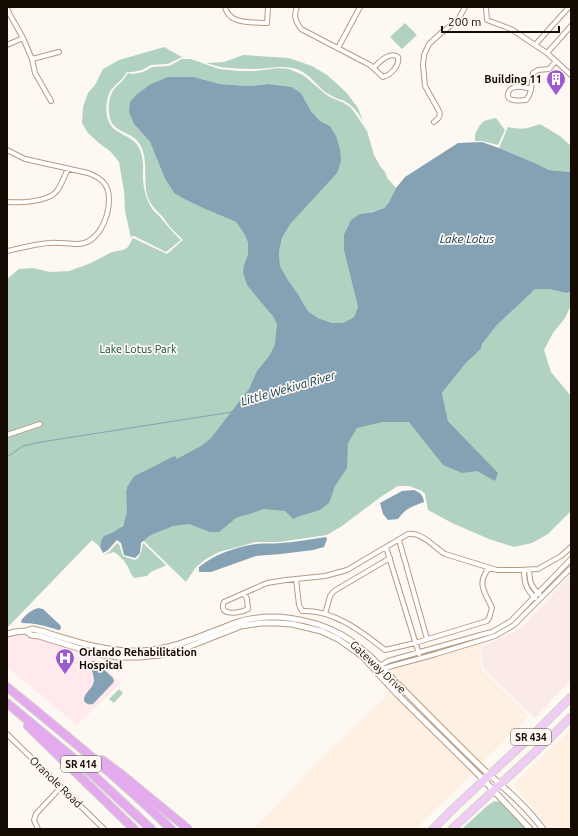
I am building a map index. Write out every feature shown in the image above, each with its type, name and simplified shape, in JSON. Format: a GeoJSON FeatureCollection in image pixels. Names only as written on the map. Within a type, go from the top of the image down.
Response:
{"type":"FeatureCollection","features":[{"type":"Feature","properties":{"kind":"highway","name":"SR 414"},"geometry":{"type":"LineString","coordinates":[[7,687],[104,768],[171,829]]}},
{"type":"Feature","properties":{"kind":"highway","name":"SR 414"},"geometry":{"type":"LineString","coordinates":[[7,704],[90,772],[151,829]]}},
{"type":"Feature","properties":{"kind":"highway"},"geometry":{"type":"LineString","coordinates":[[7,704],[134,829]]}},
{"type":"Feature","properties":{"kind":"highway"},"geometry":{"type":"LineString","coordinates":[[42,716],[121,774],[188,829]]}},
{"type":"Feature","properties":{"kind":"main road","name":"SR 434"},"geometry":{"type":"LineString","coordinates":[[433,829],[571,697]]}},
{"type":"Feature","properties":{"kind":"main road","name":"SR 434"},"geometry":{"type":"LineString","coordinates":[[454,828],[571,717]]}},
{"type":"Feature","properties":{"kind":"street"},"geometry":{"type":"LineString","coordinates":[[7,7],[32,59],[35,73],[51,101]]}},
{"type":"Feature","properties":{"kind":"street"},"geometry":{"type":"LineString","coordinates":[[225,7],[229,16],[234,20],[267,23],[268,7]]}},
{"type":"Feature","properties":{"kind":"street"},"geometry":{"type":"LineString","coordinates":[[297,7],[295,8],[294,16],[296,23],[301,29],[370,65],[373,68],[383,77],[387,76],[397,66],[399,61],[398,57],[395,55],[389,55],[373,68]]}},
{"type":"Feature","properties":{"kind":"street"},"geometry":{"type":"LineString","coordinates":[[338,48],[360,7]]}},
{"type":"Feature","properties":{"kind":"street"},"geometry":{"type":"LineString","coordinates":[[434,122],[440,115],[425,86],[423,65],[424,55],[429,44],[458,20],[465,7]]}},
{"type":"Feature","properties":{"kind":"street"},"geometry":{"type":"LineString","coordinates":[[486,7],[487,20],[511,29],[547,53],[571,75]]}},
{"type":"Feature","properties":{"kind":"street"},"geometry":{"type":"LineString","coordinates":[[535,45],[569,7]]}},
{"type":"Feature","properties":{"kind":"street"},"geometry":{"type":"LineString","coordinates":[[547,53],[571,26]]}},
{"type":"Feature","properties":{"kind":"street"},"geometry":{"type":"LineString","coordinates":[[7,45],[23,38]]}},
{"type":"Feature","properties":{"kind":"street"},"geometry":{"type":"LineString","coordinates":[[32,59],[59,52]]}},
{"type":"Feature","properties":{"kind":"street"},"geometry":{"type":"LineString","coordinates":[[531,89],[517,86],[513,87],[508,91],[509,99],[526,100],[530,94],[531,89],[533,73],[538,70],[549,69],[556,61]]}},
{"type":"Feature","properties":{"kind":"street"},"geometry":{"type":"LineString","coordinates":[[7,150],[25,159],[97,176],[107,187],[109,194],[109,206],[106,218],[99,231],[86,243],[44,243],[7,251]]}},
{"type":"Feature","properties":{"kind":"street"},"geometry":{"type":"LineString","coordinates":[[7,202],[13,203],[48,198],[60,187],[68,169]]}},
{"type":"Feature","properties":{"kind":"street"},"geometry":{"type":"LineString","coordinates":[[7,435],[40,424]]}},
{"type":"Feature","properties":{"kind":"street"},"geometry":{"type":"LineString","coordinates":[[244,593],[247,599],[248,608],[246,610],[240,612],[230,612],[225,611],[222,608],[222,604],[224,602],[244,593],[268,583],[325,576],[347,570],[408,534],[418,535],[424,538],[445,554],[497,570],[538,569],[562,556],[571,547]]}},
{"type":"Feature","properties":{"kind":"street"},"geometry":{"type":"LineString","coordinates":[[399,540],[427,639]]}},
{"type":"Feature","properties":{"kind":"street"},"geometry":{"type":"LineString","coordinates":[[386,547],[420,658]]}},
{"type":"Feature","properties":{"kind":"street"},"geometry":{"type":"LineString","coordinates":[[325,614],[330,596],[334,591],[390,558]]}},
{"type":"Feature","properties":{"kind":"street"},"geometry":{"type":"LineString","coordinates":[[380,669],[388,661],[492,632],[511,621],[571,559]]}},
{"type":"Feature","properties":{"kind":"street"},"geometry":{"type":"LineString","coordinates":[[296,579],[299,605],[302,611],[314,611],[325,614],[348,624],[385,650],[415,643],[487,621],[492,608],[482,588],[482,583],[484,575],[489,568]]}},
{"type":"Feature","properties":{"kind":"street"},"geometry":{"type":"LineString","coordinates":[[380,669],[495,636],[514,625],[571,568]]}},
{"type":"Feature","properties":{"kind":"street"},"geometry":{"type":"LineString","coordinates":[[527,570],[524,578],[529,587],[529,592],[538,601]]}},
{"type":"Feature","properties":{"kind":"street"},"geometry":{"type":"LineString","coordinates":[[529,587],[542,597]]}},
{"type":"Feature","properties":{"kind":"street","name":"Gateway Drive"},"geometry":{"type":"LineString","coordinates":[[7,634],[32,629],[104,648],[120,651],[142,651],[164,648],[249,619],[266,617],[295,619],[311,622],[341,635],[358,646],[380,669],[526,808],[543,829]]}},
{"type":"Feature","properties":{"kind":"street","name":"Gateway Drive"},"geometry":{"type":"LineString","coordinates":[[26,631],[30,635],[39,636],[97,654],[118,657],[140,657],[175,652],[241,626],[261,623],[277,623],[306,627],[321,631],[338,639],[380,669],[388,686],[484,780],[530,829]]}},
{"type":"Feature","properties":{"kind":"street"},"geometry":{"type":"LineString","coordinates":[[84,650],[85,644]]}},
{"type":"Feature","properties":{"kind":"street"},"geometry":{"type":"LineString","coordinates":[[425,722],[430,717]]}},
{"type":"Feature","properties":{"kind":"street","name":"Oranole Road"},"geometry":{"type":"LineString","coordinates":[[7,734],[104,829]]}},
{"type":"Feature","properties":{"kind":"street"},"geometry":{"type":"LineString","coordinates":[[38,829],[34,820],[36,814],[61,787]]}},
{"type":"Feature","properties":{"kind":"shaded area"},"geometry":{"type":"Polygon","coordinates":[[[571,562],[571,565],[543,594],[541,593],[571,562]]]}},
{"type":"Feature","properties":{"kind":"shaded area"},"geometry":{"type":"Polygon","coordinates":[[[571,574],[571,680],[535,718],[484,669],[480,648],[521,628],[571,574]]]}},
{"type":"Feature","properties":{"kind":"shaded area","name":"Orlando Rehabilitation Hospital"},"geometry":{"type":"Polygon","coordinates":[[[20,633],[93,655],[121,683],[77,725],[7,667],[7,636],[20,633]]]}},
{"type":"Feature","properties":{"kind":"shaded area"},"geometry":{"type":"Polygon","coordinates":[[[495,639],[479,647],[482,670],[529,716],[481,763],[387,670],[495,639]]]}},
{"type":"Feature","properties":{"kind":"shaded area"},"geometry":{"type":"Polygon","coordinates":[[[372,670],[383,683],[473,772],[415,829],[254,829],[315,764],[388,694],[386,689],[371,671],[372,670]]]}},
{"type":"Feature","properties":{"kind":"shaded area"},"geometry":{"type":"Polygon","coordinates":[[[571,729],[571,829],[549,829],[513,785],[571,729]]]}},
{"type":"Feature","properties":{"kind":"green space"},"geometry":{"type":"Polygon","coordinates":[[[405,23],[417,35],[402,49],[390,37],[405,23]]]}},
{"type":"Feature","properties":{"kind":"green space"},"geometry":{"type":"Polygon","coordinates":[[[164,47],[182,57],[168,64],[151,65],[142,70],[127,72],[111,90],[107,100],[106,112],[113,127],[138,146],[143,161],[144,188],[149,204],[181,240],[166,252],[134,236],[131,238],[125,211],[124,191],[119,162],[110,151],[88,133],[82,123],[83,107],[88,93],[95,85],[103,69],[119,60],[164,47]]]}},
{"type":"Feature","properties":{"kind":"green space"},"geometry":{"type":"Polygon","coordinates":[[[243,55],[289,58],[312,66],[327,75],[346,92],[358,108],[363,121],[353,107],[326,92],[299,70],[288,67],[254,69],[233,68],[220,67],[206,63],[224,62],[243,55]]]}},
{"type":"Feature","properties":{"kind":"green space","name":"Lake Lotus Park"},"geometry":{"type":"Polygon","coordinates":[[[182,59],[191,59],[219,69],[256,71],[278,68],[289,69],[303,75],[328,96],[344,103],[355,113],[367,131],[374,155],[380,166],[396,188],[390,201],[383,208],[360,214],[354,290],[358,307],[354,317],[343,323],[332,323],[318,318],[308,311],[280,266],[279,252],[282,238],[291,223],[330,126],[320,121],[311,111],[301,93],[292,87],[269,84],[249,86],[220,84],[194,77],[134,124],[150,142],[165,179],[174,193],[205,209],[236,222],[245,235],[248,243],[248,254],[244,265],[263,304],[276,319],[403,381],[485,460],[448,421],[442,393],[466,363],[481,349],[482,344],[497,325],[535,289],[549,289],[566,293],[571,292],[571,305],[565,318],[553,333],[544,350],[551,372],[571,396],[571,511],[548,534],[532,543],[514,547],[489,539],[452,523],[428,510],[425,494],[422,491],[409,486],[398,486],[327,535],[279,542],[256,542],[219,552],[206,559],[196,567],[186,582],[124,522],[119,529],[107,534],[104,537],[101,541],[100,547],[92,540],[7,628],[7,279],[19,269],[33,268],[50,272],[69,271],[91,263],[112,252],[123,250],[128,247],[133,238],[167,254],[183,240],[152,206],[148,198],[144,155],[139,143],[131,136],[113,125],[110,120],[109,113],[109,101],[111,94],[128,73],[133,74],[143,72],[152,67],[169,66],[182,59]],[[164,462],[134,476],[127,487],[127,504],[164,462]]]}},
{"type":"Feature","properties":{"kind":"green space"},"geometry":{"type":"Polygon","coordinates":[[[496,118],[505,130],[498,145],[475,141],[475,134],[480,125],[484,121],[496,118]]]}},
{"type":"Feature","properties":{"kind":"green space"},"geometry":{"type":"Polygon","coordinates":[[[540,124],[560,136],[571,146],[571,172],[549,170],[499,148],[508,127],[524,128],[540,124]]]}},
{"type":"Feature","properties":{"kind":"green space"},"geometry":{"type":"Polygon","coordinates":[[[117,543],[119,544],[123,556],[135,560],[140,555],[143,543],[166,565],[151,572],[147,576],[134,578],[122,558],[114,552],[103,555],[109,552],[117,543]]]}},
{"type":"Feature","properties":{"kind":"green space"},"geometry":{"type":"Polygon","coordinates":[[[119,689],[123,693],[114,703],[109,699],[119,689]]]}},
{"type":"Feature","properties":{"kind":"green space"},"geometry":{"type":"Polygon","coordinates":[[[494,801],[500,802],[525,829],[462,829],[487,806],[494,801]]]}},
{"type":"Feature","properties":{"kind":"water","name":"Lake Lotus"},"geometry":{"type":"Polygon","coordinates":[[[168,77],[194,77],[220,84],[249,86],[269,84],[292,87],[301,93],[311,111],[320,121],[330,126],[336,136],[340,149],[341,161],[337,173],[291,223],[282,238],[279,252],[280,266],[308,311],[318,318],[332,323],[343,323],[354,317],[358,307],[344,250],[344,235],[351,220],[360,214],[373,212],[384,208],[389,202],[396,188],[405,177],[458,143],[482,142],[549,170],[571,172],[571,292],[566,293],[549,289],[535,289],[497,325],[482,344],[481,349],[466,363],[442,393],[448,421],[498,473],[495,481],[477,471],[462,473],[443,465],[409,422],[382,422],[357,428],[348,443],[347,468],[335,486],[329,503],[320,510],[293,519],[285,511],[264,509],[236,518],[219,532],[210,532],[189,524],[173,526],[149,536],[141,543],[140,553],[135,558],[124,555],[121,543],[117,540],[108,550],[103,553],[100,547],[104,536],[123,526],[127,512],[127,487],[134,476],[175,456],[177,459],[201,446],[211,438],[249,389],[257,371],[270,355],[275,344],[277,324],[273,316],[247,285],[243,272],[248,254],[248,243],[245,235],[236,222],[205,209],[174,193],[165,179],[150,142],[134,124],[129,112],[130,102],[136,95],[151,84],[168,77]]]}},
{"type":"Feature","properties":{"kind":"water"},"geometry":{"type":"Polygon","coordinates":[[[414,490],[421,494],[424,502],[413,506],[398,519],[388,520],[383,514],[380,503],[402,491],[414,490]]]}},
{"type":"Feature","properties":{"kind":"water"},"geometry":{"type":"Polygon","coordinates":[[[326,537],[327,539],[324,547],[313,550],[256,556],[211,572],[199,572],[199,567],[205,562],[241,547],[256,544],[287,543],[326,537]]]}},
{"type":"Feature","properties":{"kind":"water"},"geometry":{"type":"Polygon","coordinates":[[[38,608],[43,609],[60,625],[60,630],[36,624],[22,623],[21,621],[26,615],[38,608]]]}},
{"type":"Feature","properties":{"kind":"water"},"geometry":{"type":"Polygon","coordinates":[[[92,661],[95,661],[113,678],[114,681],[93,704],[87,704],[84,701],[84,698],[94,681],[90,664],[92,661]]]}},
{"type":"Feature","properties":{"kind":"waterway","name":"Little Wekiva River"},"geometry":{"type":"LineString","coordinates":[[7,457],[23,446],[41,442],[232,412]]}},
{"type":"Feature","properties":{"kind":"place","name":"Building 11"},"geometry":{"type":"Point","coordinates":[556,96]}},
{"type":"Feature","properties":{"kind":"place","name":"Orlando Rehabilitation Hospital"},"geometry":{"type":"Point","coordinates":[65,675]}}]}
